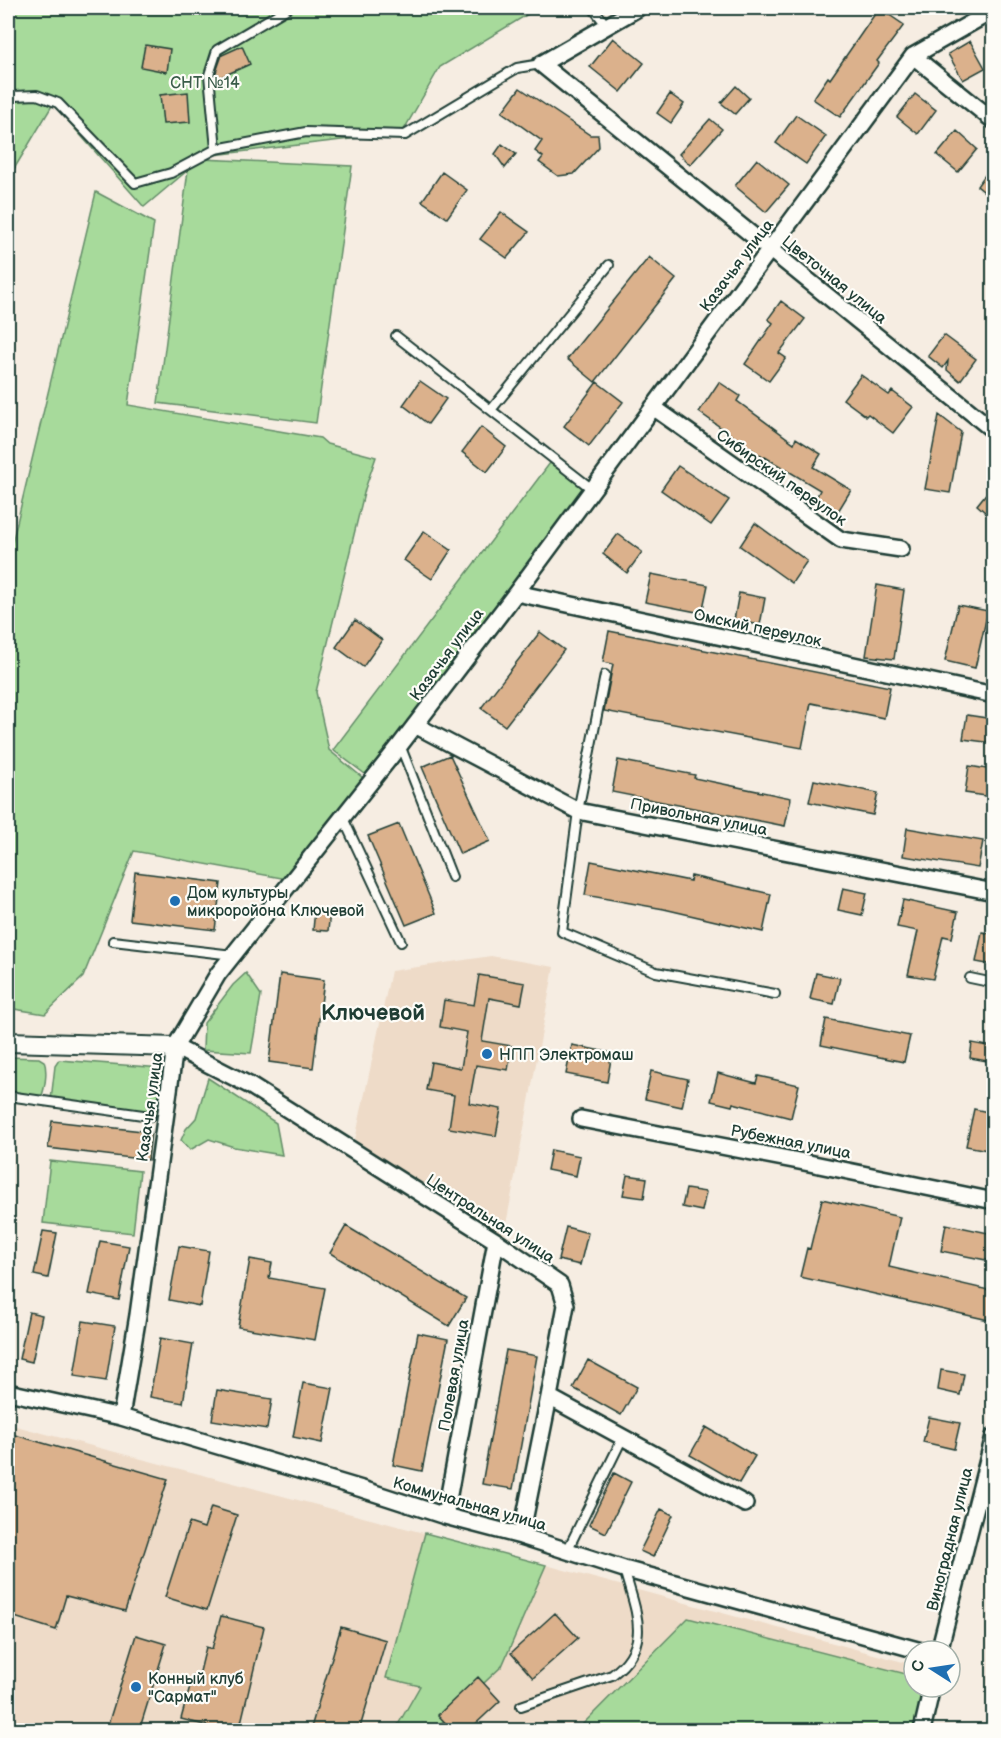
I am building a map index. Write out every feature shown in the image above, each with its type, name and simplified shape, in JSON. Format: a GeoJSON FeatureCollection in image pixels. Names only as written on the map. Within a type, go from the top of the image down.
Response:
{"type":"FeatureCollection","features":[{"type":"Feature","properties":{"kind":"street"},"geometry":{"type":"LineString","coordinates":[[541,64],[638,8]]}},
{"type":"Feature","properties":{"kind":"street","name":"Казачья улица"},"geometry":{"type":"LineString","coordinates":[[121,1418],[138,1315],[175,1047],[218,975],[516,594],[913,56],[993,10]]}},
{"type":"Feature","properties":{"kind":"street"},"geometry":{"type":"LineString","coordinates":[[913,56],[993,121]]}},
{"type":"Feature","properties":{"kind":"street","name":"Цветочная улица"},"geometry":{"type":"LineString","coordinates":[[541,64],[993,431]]}},
{"type":"Feature","properties":{"kind":"street","name":"Сибирский переулок"},"geometry":{"type":"LineString","coordinates":[[653,407],[841,540],[901,549]]}},
{"type":"Feature","properties":{"kind":"street","name":"Омский переулок"},"geometry":{"type":"LineString","coordinates":[[516,594],[993,695]]}},
{"type":"Feature","properties":{"kind":"street","name":"Привольная улица"},"geometry":{"type":"LineString","coordinates":[[415,725],[578,811],[993,892]]}},
{"type":"Feature","properties":{"kind":"street"},"geometry":{"type":"LineString","coordinates":[[8,1042],[175,1047]]}},
{"type":"Feature","properties":{"kind":"street","name":"Центральная улица"},"geometry":{"type":"LineString","coordinates":[[175,1047],[249,1084],[496,1241],[560,1285],[566,1305],[521,1536]]}},
{"type":"Feature","properties":{"kind":"street","name":"Рубежная улица"},"geometry":{"type":"LineString","coordinates":[[581,1119],[993,1201]]}},
{"type":"Feature","properties":{"kind":"street","name":"Полевая улица"},"geometry":{"type":"LineString","coordinates":[[445,1516],[496,1241]]}},
{"type":"Feature","properties":{"kind":"street","name":"Коммунальная улица"},"geometry":{"type":"LineString","coordinates":[[8,1392],[121,1418],[362,1489],[445,1516],[521,1536],[624,1569],[902,1646]]}},
{"type":"Feature","properties":{"kind":"street"},"geometry":{"type":"LineString","coordinates":[[549,1397],[745,1504]]}},
{"type":"Feature","properties":{"kind":"street","name":"Виноградная улица"},"geometry":{"type":"LineString","coordinates":[[942,1639],[993,1436]]}},
{"type":"Feature","properties":{"kind":"street"},"geometry":{"type":"LineString","coordinates":[[922,1731],[929,1699]]}},
{"type":"Feature","properties":{"kind":"lane"},"geometry":{"type":"LineString","coordinates":[[216,148],[209,75],[218,50],[288,8]]}},
{"type":"Feature","properties":{"kind":"lane"},"geometry":{"type":"LineString","coordinates":[[593,8],[607,26]]}},
{"type":"Feature","properties":{"kind":"lane"},"geometry":{"type":"LineString","coordinates":[[8,101],[14,96],[37,95],[58,103],[135,183],[171,172],[216,148],[306,132],[405,135],[517,68],[541,64]]}},
{"type":"Feature","properties":{"kind":"lane"},"geometry":{"type":"LineString","coordinates":[[491,410],[609,265]]}},
{"type":"Feature","properties":{"kind":"lane"},"geometry":{"type":"LineString","coordinates":[[396,336],[592,489]]}},
{"type":"Feature","properties":{"kind":"lane"},"geometry":{"type":"LineString","coordinates":[[605,675],[578,811],[562,932],[656,972],[775,994]]}},
{"type":"Feature","properties":{"kind":"lane"},"geometry":{"type":"LineString","coordinates":[[400,745],[452,877]]}},
{"type":"Feature","properties":{"kind":"lane"},"geometry":{"type":"LineString","coordinates":[[343,818],[401,942]]}},
{"type":"Feature","properties":{"kind":"lane"},"geometry":{"type":"LineString","coordinates":[[113,941],[233,955]]}},
{"type":"Feature","properties":{"kind":"lane"},"geometry":{"type":"LineString","coordinates":[[970,978],[993,983]]}},
{"type":"Feature","properties":{"kind":"lane"},"geometry":{"type":"LineString","coordinates":[[8,1096],[150,1116]]}},
{"type":"Feature","properties":{"kind":"lane"},"geometry":{"type":"LineString","coordinates":[[567,1551],[623,1437]]}},
{"type":"Feature","properties":{"kind":"lane"},"geometry":{"type":"LineString","coordinates":[[521,1706],[612,1675],[624,1666],[638,1642],[639,1630],[624,1569]]}},
{"type":"Feature","properties":{"kind":"shaded area"},"geometry":{"type":"Polygon","coordinates":[[[491,956],[554,967],[503,1241],[355,1140],[391,971],[491,956]]]}},
{"type":"Feature","properties":{"kind":"shaded area"},"geometry":{"type":"Polygon","coordinates":[[[8,1424],[546,1565],[902,1662],[902,1699],[916,1699],[917,1730],[8,1730],[8,1424]]]}},
{"type":"Feature","properties":{"kind":"green space","name":"СНТ №14"},"geometry":{"type":"Polygon","coordinates":[[[8,8],[538,8],[440,67],[402,133],[205,156],[202,159],[352,166],[316,423],[158,403],[188,170],[144,207],[53,104],[8,179],[8,8]]]}},
{"type":"Feature","properties":{"kind":"green space"},"geometry":{"type":"Polygon","coordinates":[[[96,192],[154,223],[128,405],[320,438],[327,444],[376,457],[365,489],[316,692],[329,750],[363,778],[343,818],[287,879],[134,851],[83,977],[45,1014],[8,1008],[8,560],[96,192]]]}},
{"type":"Feature","properties":{"kind":"green space"},"geometry":{"type":"Polygon","coordinates":[[[550,463],[591,494],[373,780],[333,750],[550,463]]]}},
{"type":"Feature","properties":{"kind":"green space"},"geometry":{"type":"Polygon","coordinates":[[[246,973],[261,995],[251,1053],[203,1050],[204,1023],[233,985],[246,973]]]}},
{"type":"Feature","properties":{"kind":"green space"},"geometry":{"type":"Polygon","coordinates":[[[8,1057],[39,1058],[44,1061],[45,1081],[39,1101],[8,1100],[8,1057]]]}},
{"type":"Feature","properties":{"kind":"green space"},"geometry":{"type":"Polygon","coordinates":[[[59,1060],[162,1068],[168,1073],[161,1112],[150,1116],[51,1100],[55,1066],[59,1060]]]}},
{"type":"Feature","properties":{"kind":"green space"},"geometry":{"type":"Polygon","coordinates":[[[208,1078],[276,1123],[282,1155],[234,1147],[209,1139],[190,1150],[181,1140],[186,1129],[196,1118],[208,1078]]]}},
{"type":"Feature","properties":{"kind":"green space"},"geometry":{"type":"Polygon","coordinates":[[[50,1161],[140,1171],[133,1233],[43,1223],[50,1161]]]}},
{"type":"Feature","properties":{"kind":"green space"},"geometry":{"type":"Polygon","coordinates":[[[425,1533],[546,1565],[502,1666],[434,1730],[395,1730],[420,1686],[386,1678],[425,1533]]]}},
{"type":"Feature","properties":{"kind":"green space"},"geometry":{"type":"Polygon","coordinates":[[[688,1618],[902,1673],[902,1699],[924,1699],[916,1730],[577,1730],[688,1618]]]}},
{"type":"Feature","properties":{"kind":"building"},"geometry":{"type":"Polygon","coordinates":[[[879,8],[904,25],[840,117],[813,99],[828,77],[830,79],[879,8]]]}},
{"type":"Feature","properties":{"kind":"building"},"geometry":{"type":"Polygon","coordinates":[[[613,38],[644,63],[621,92],[590,67],[613,38]]]}},
{"type":"Feature","properties":{"kind":"building"},"geometry":{"type":"Polygon","coordinates":[[[970,41],[985,68],[963,80],[948,54],[970,41]]]}},
{"type":"Feature","properties":{"kind":"building"},"geometry":{"type":"Polygon","coordinates":[[[145,45],[170,49],[167,72],[141,67],[145,45]]]}},
{"type":"Feature","properties":{"kind":"building"},"geometry":{"type":"Polygon","coordinates":[[[242,46],[250,64],[219,78],[216,72],[222,55],[242,46]]]}},
{"type":"Feature","properties":{"kind":"building"},"geometry":{"type":"Polygon","coordinates":[[[736,86],[749,98],[735,114],[721,103],[736,86]]]}},
{"type":"Feature","properties":{"kind":"building"},"geometry":{"type":"Polygon","coordinates":[[[520,88],[590,135],[598,135],[599,147],[574,174],[558,176],[539,162],[543,157],[535,151],[542,141],[502,112],[520,88]]]}},
{"type":"Feature","properties":{"kind":"building"},"geometry":{"type":"Polygon","coordinates":[[[188,92],[190,122],[163,124],[160,95],[188,92]]]}},
{"type":"Feature","properties":{"kind":"building"},"geometry":{"type":"Polygon","coordinates":[[[670,94],[684,104],[671,123],[657,113],[670,94]]]}},
{"type":"Feature","properties":{"kind":"building"},"geometry":{"type":"Polygon","coordinates":[[[915,94],[936,110],[918,134],[897,117],[915,94]]]}},
{"type":"Feature","properties":{"kind":"building"},"geometry":{"type":"Polygon","coordinates":[[[796,115],[826,136],[806,164],[776,143],[796,115]]]}},
{"type":"Feature","properties":{"kind":"building"},"geometry":{"type":"Polygon","coordinates":[[[710,119],[722,129],[690,165],[679,154],[710,119]]]}},
{"type":"Feature","properties":{"kind":"building"},"geometry":{"type":"Polygon","coordinates":[[[957,131],[977,149],[958,172],[937,155],[957,131]]]}},
{"type":"Feature","properties":{"kind":"building"},"geometry":{"type":"Polygon","coordinates":[[[502,144],[516,154],[505,168],[495,154],[502,144]]]}},
{"type":"Feature","properties":{"kind":"building"},"geometry":{"type":"Polygon","coordinates":[[[757,159],[789,185],[766,212],[735,186],[757,159]]]}},
{"type":"Feature","properties":{"kind":"building"},"geometry":{"type":"Polygon","coordinates":[[[993,164],[993,199],[977,186],[993,164]]]}},
{"type":"Feature","properties":{"kind":"building"},"geometry":{"type":"Polygon","coordinates":[[[442,172],[467,190],[447,218],[422,201],[442,172]]]}},
{"type":"Feature","properties":{"kind":"building"},"geometry":{"type":"Polygon","coordinates":[[[501,212],[529,232],[507,258],[480,239],[501,212]]]}},
{"type":"Feature","properties":{"kind":"building"},"geometry":{"type":"Polygon","coordinates":[[[649,257],[676,279],[595,382],[567,359],[649,257]]]}},
{"type":"Feature","properties":{"kind":"building"},"geometry":{"type":"Polygon","coordinates":[[[781,301],[805,319],[779,353],[786,358],[769,381],[745,364],[773,323],[768,319],[781,301]]]}},
{"type":"Feature","properties":{"kind":"building"},"geometry":{"type":"Polygon","coordinates":[[[944,335],[976,359],[960,381],[947,370],[948,361],[943,368],[928,356],[944,335]]]}},
{"type":"Feature","properties":{"kind":"building"},"geometry":{"type":"Polygon","coordinates":[[[861,375],[889,395],[892,391],[913,407],[893,433],[843,399],[861,375]]]}},
{"type":"Feature","properties":{"kind":"building"},"geometry":{"type":"Polygon","coordinates":[[[420,381],[446,399],[428,424],[403,405],[420,381]]]}},
{"type":"Feature","properties":{"kind":"building"},"geometry":{"type":"Polygon","coordinates":[[[597,382],[623,402],[589,446],[564,426],[597,382]]]}},
{"type":"Feature","properties":{"kind":"building"},"geometry":{"type":"Polygon","coordinates":[[[719,382],[740,396],[737,401],[794,443],[796,438],[821,454],[813,467],[851,490],[837,513],[815,500],[820,490],[764,458],[699,412],[719,382]]]}},
{"type":"Feature","properties":{"kind":"building"},"geometry":{"type":"Polygon","coordinates":[[[939,415],[961,432],[950,493],[925,489],[939,415]]]}},
{"type":"Feature","properties":{"kind":"building"},"geometry":{"type":"Polygon","coordinates":[[[481,427],[506,447],[487,472],[462,452],[481,427]]]}},
{"type":"Feature","properties":{"kind":"building"},"geometry":{"type":"Polygon","coordinates":[[[678,466],[729,500],[711,525],[661,490],[678,466]]]}},
{"type":"Feature","properties":{"kind":"building"},"geometry":{"type":"Polygon","coordinates":[[[993,485],[993,519],[977,505],[993,485]]]}},
{"type":"Feature","properties":{"kind":"building"},"geometry":{"type":"Polygon","coordinates":[[[755,523],[807,561],[792,583],[740,546],[755,523]]]}},
{"type":"Feature","properties":{"kind":"building"},"geometry":{"type":"Polygon","coordinates":[[[424,531],[451,550],[432,579],[404,560],[424,531]]]}},
{"type":"Feature","properties":{"kind":"building"},"geometry":{"type":"Polygon","coordinates":[[[618,534],[642,552],[627,573],[603,554],[618,534]]]}},
{"type":"Feature","properties":{"kind":"building"},"geometry":{"type":"Polygon","coordinates":[[[651,574],[708,585],[702,613],[645,602],[651,574]]]}},
{"type":"Feature","properties":{"kind":"building"},"geometry":{"type":"Polygon","coordinates":[[[877,585],[904,590],[894,659],[866,656],[877,585]]]}},
{"type":"Feature","properties":{"kind":"building"},"geometry":{"type":"Polygon","coordinates":[[[739,593],[765,598],[760,625],[734,620],[739,593]]]}},
{"type":"Feature","properties":{"kind":"building"},"geometry":{"type":"Polygon","coordinates":[[[958,605],[988,611],[975,668],[945,661],[958,605]]]}},
{"type":"Feature","properties":{"kind":"building"},"geometry":{"type":"Polygon","coordinates":[[[355,620],[382,640],[363,667],[336,647],[355,620]]]}},
{"type":"Feature","properties":{"kind":"building"},"geometry":{"type":"Polygon","coordinates":[[[609,631],[890,687],[884,718],[811,703],[802,748],[604,711],[613,664],[603,662],[609,631]]]}},
{"type":"Feature","properties":{"kind":"building"},"geometry":{"type":"Polygon","coordinates":[[[540,632],[564,650],[505,726],[481,708],[540,632]]]}},
{"type":"Feature","properties":{"kind":"building"},"geometry":{"type":"Polygon","coordinates":[[[967,715],[993,719],[993,743],[963,739],[967,715]]]}},
{"type":"Feature","properties":{"kind":"building"},"geometry":{"type":"Polygon","coordinates":[[[450,755],[490,841],[460,854],[422,767],[450,755]]]}},
{"type":"Feature","properties":{"kind":"building"},"geometry":{"type":"Polygon","coordinates":[[[618,760],[695,775],[694,778],[791,798],[785,826],[612,792],[618,760]]]}},
{"type":"Feature","properties":{"kind":"building"},"geometry":{"type":"Polygon","coordinates":[[[969,766],[993,770],[993,797],[965,793],[969,766]]]}},
{"type":"Feature","properties":{"kind":"building"},"geometry":{"type":"Polygon","coordinates":[[[814,780],[878,793],[873,815],[809,802],[814,780]]]}},
{"type":"Feature","properties":{"kind":"building"},"geometry":{"type":"Polygon","coordinates":[[[399,824],[436,913],[406,925],[368,836],[399,824]]]}},
{"type":"Feature","properties":{"kind":"building"},"geometry":{"type":"Polygon","coordinates":[[[907,828],[983,841],[978,868],[903,856],[907,828]]]}},
{"type":"Feature","properties":{"kind":"building"},"geometry":{"type":"Polygon","coordinates":[[[591,861],[690,881],[691,876],[771,894],[763,932],[664,909],[585,895],[591,861]]]}},
{"type":"Feature","properties":{"kind":"building","name":"Дом культуры микроройона Ключевой"},"geometry":{"type":"Polygon","coordinates":[[[135,872],[221,883],[215,930],[130,920],[135,872]]]}},
{"type":"Feature","properties":{"kind":"building"},"geometry":{"type":"Polygon","coordinates":[[[843,888],[867,893],[862,915],[838,910],[843,888]]]}},
{"type":"Feature","properties":{"kind":"building"},"geometry":{"type":"Polygon","coordinates":[[[903,900],[958,912],[952,938],[943,936],[933,979],[908,975],[918,931],[897,927],[903,900]]]}},
{"type":"Feature","properties":{"kind":"building"},"geometry":{"type":"Polygon","coordinates":[[[315,909],[330,911],[328,931],[313,930],[315,909]]]}},
{"type":"Feature","properties":{"kind":"building"},"geometry":{"type":"Polygon","coordinates":[[[982,932],[993,934],[993,965],[976,962],[982,932]]]}},
{"type":"Feature","properties":{"kind":"building"},"geometry":{"type":"Polygon","coordinates":[[[816,973],[840,978],[834,1004],[810,999],[816,973]]]}},
{"type":"Feature","properties":{"kind":"building"},"geometry":{"type":"Polygon","coordinates":[[[280,974],[324,980],[313,1068],[269,1062],[280,974]]]}},
{"type":"Feature","properties":{"kind":"building","name":"НПП Электромаш"},"geometry":{"type":"Polygon","coordinates":[[[479,975],[525,983],[521,1004],[489,998],[482,1041],[512,1046],[508,1070],[476,1065],[469,1103],[501,1109],[496,1136],[449,1128],[454,1095],[426,1090],[431,1062],[461,1068],[467,1032],[440,1027],[444,1000],[474,1005],[479,975]]]}},
{"type":"Feature","properties":{"kind":"building"},"geometry":{"type":"Polygon","coordinates":[[[826,1019],[910,1036],[904,1062],[821,1045],[826,1019]]]}},
{"type":"Feature","properties":{"kind":"building"},"geometry":{"type":"Polygon","coordinates":[[[972,1043],[993,1047],[993,1062],[970,1058],[972,1043]]]}},
{"type":"Feature","properties":{"kind":"building"},"geometry":{"type":"Polygon","coordinates":[[[572,1045],[612,1053],[607,1082],[566,1074],[572,1045]]]}},
{"type":"Feature","properties":{"kind":"building"},"geometry":{"type":"Polygon","coordinates":[[[651,1071],[688,1079],[682,1107],[645,1099],[651,1071]]]}},
{"type":"Feature","properties":{"kind":"building"},"geometry":{"type":"Polygon","coordinates":[[[718,1073],[756,1083],[758,1076],[799,1085],[791,1118],[733,1103],[732,1106],[711,1101],[718,1073]]]}},
{"type":"Feature","properties":{"kind":"building"},"geometry":{"type":"Polygon","coordinates":[[[974,1109],[993,1113],[993,1151],[966,1146],[974,1109]]]}},
{"type":"Feature","properties":{"kind":"building"},"geometry":{"type":"Polygon","coordinates":[[[52,1121],[151,1132],[148,1160],[48,1148],[52,1121]]]}},
{"type":"Feature","properties":{"kind":"building"},"geometry":{"type":"Polygon","coordinates":[[[551,1150],[580,1156],[576,1176],[547,1170],[551,1150]]]}},
{"type":"Feature","properties":{"kind":"building"},"geometry":{"type":"Polygon","coordinates":[[[627,1175],[647,1178],[644,1198],[623,1195],[627,1175]]]}},
{"type":"Feature","properties":{"kind":"building"},"geometry":{"type":"Polygon","coordinates":[[[686,1189],[706,1192],[702,1211],[682,1207],[686,1189]]]}},
{"type":"Feature","properties":{"kind":"building"},"geometry":{"type":"Polygon","coordinates":[[[822,1199],[900,1217],[889,1267],[993,1291],[993,1321],[800,1277],[807,1248],[810,1249],[822,1199]]]}},
{"type":"Feature","properties":{"kind":"building"},"geometry":{"type":"Polygon","coordinates":[[[946,1224],[993,1234],[991,1261],[941,1251],[946,1224]]]}},
{"type":"Feature","properties":{"kind":"building"},"geometry":{"type":"Polygon","coordinates":[[[346,1226],[466,1298],[449,1326],[330,1253],[346,1226]]]}},
{"type":"Feature","properties":{"kind":"building"},"geometry":{"type":"Polygon","coordinates":[[[566,1227],[588,1233],[580,1265],[558,1260],[566,1227]]]}},
{"type":"Feature","properties":{"kind":"building"},"geometry":{"type":"Polygon","coordinates":[[[43,1231],[57,1233],[48,1278],[34,1275],[43,1231]]]}},
{"type":"Feature","properties":{"kind":"building"},"geometry":{"type":"Polygon","coordinates":[[[100,1241],[129,1246],[119,1300],[89,1294],[100,1241]]]}},
{"type":"Feature","properties":{"kind":"building"},"geometry":{"type":"Polygon","coordinates":[[[179,1246],[209,1251],[200,1306],[169,1300],[179,1246]]]}},
{"type":"Feature","properties":{"kind":"building"},"geometry":{"type":"Polygon","coordinates":[[[250,1259],[272,1263],[269,1278],[325,1288],[315,1340],[238,1327],[250,1259]]]}},
{"type":"Feature","properties":{"kind":"building"},"geometry":{"type":"Polygon","coordinates":[[[29,1312],[42,1315],[32,1362],[19,1359],[29,1312]]]}},
{"type":"Feature","properties":{"kind":"building"},"geometry":{"type":"Polygon","coordinates":[[[83,1321],[115,1326],[106,1381],[74,1376],[83,1321]]]}},
{"type":"Feature","properties":{"kind":"building"},"geometry":{"type":"Polygon","coordinates":[[[418,1333],[448,1339],[422,1471],[393,1465],[418,1333]]]}},
{"type":"Feature","properties":{"kind":"building"},"geometry":{"type":"Polygon","coordinates":[[[160,1338],[193,1344],[183,1403],[150,1397],[160,1338]]]}},
{"type":"Feature","properties":{"kind":"building"},"geometry":{"type":"Polygon","coordinates":[[[506,1350],[537,1356],[513,1489],[482,1484],[506,1350]]]}},
{"type":"Feature","properties":{"kind":"building"},"geometry":{"type":"Polygon","coordinates":[[[588,1360],[637,1387],[621,1415],[573,1388],[588,1360]]]}},
{"type":"Feature","properties":{"kind":"building"},"geometry":{"type":"Polygon","coordinates":[[[941,1370],[964,1374],[960,1395],[938,1390],[941,1370]]]}},
{"type":"Feature","properties":{"kind":"building"},"geometry":{"type":"Polygon","coordinates":[[[303,1383],[333,1388],[322,1443],[293,1437],[303,1383]]]}},
{"type":"Feature","properties":{"kind":"building"},"geometry":{"type":"Polygon","coordinates":[[[217,1390],[272,1399],[267,1429],[212,1420],[217,1390]]]}},
{"type":"Feature","properties":{"kind":"building"},"geometry":{"type":"Polygon","coordinates":[[[929,1417],[960,1423],[954,1449],[923,1442],[929,1417]]]}},
{"type":"Feature","properties":{"kind":"building"},"geometry":{"type":"Polygon","coordinates":[[[706,1427],[755,1456],[739,1483],[690,1455],[706,1427]]]}},
{"type":"Feature","properties":{"kind":"building"},"geometry":{"type":"Polygon","coordinates":[[[8,1433],[168,1479],[125,1611],[66,1596],[56,1630],[8,1615],[8,1433]]]}},
{"type":"Feature","properties":{"kind":"building"},"geometry":{"type":"Polygon","coordinates":[[[614,1473],[631,1482],[606,1533],[589,1525],[614,1473]]]}},
{"type":"Feature","properties":{"kind":"building"},"geometry":{"type":"Polygon","coordinates":[[[211,1507],[237,1515],[207,1610],[165,1597],[189,1523],[204,1528],[211,1507]]]}},
{"type":"Feature","properties":{"kind":"building"},"geometry":{"type":"Polygon","coordinates":[[[661,1509],[673,1515],[653,1557],[640,1551],[661,1509]]]}},
{"type":"Feature","properties":{"kind":"building"},"geometry":{"type":"Polygon","coordinates":[[[555,1613],[578,1638],[533,1678],[511,1653],[555,1613]]]}},
{"type":"Feature","properties":{"kind":"building"},"geometry":{"type":"Polygon","coordinates":[[[221,1616],[264,1627],[239,1731],[227,1731],[181,1719],[193,1675],[199,1676],[206,1647],[212,1649],[221,1616]]]}},
{"type":"Feature","properties":{"kind":"building"},"geometry":{"type":"Polygon","coordinates":[[[341,1627],[386,1640],[359,1731],[310,1731],[341,1627]]]}},
{"type":"Feature","properties":{"kind":"building","name":"Конный клуб \"Сармат\""},"geometry":{"type":"Polygon","coordinates":[[[136,1635],[166,1644],[139,1731],[106,1731],[136,1635]]]}},
{"type":"Feature","properties":{"kind":"building"},"geometry":{"type":"Polygon","coordinates":[[[478,1677],[500,1701],[468,1731],[453,1731],[438,1715],[478,1677]]]}},
{"type":"Feature","properties":{"kind":"place","name":"Дом культуры микроройона Ключевой"},"geometry":{"type":"Point","coordinates":[175,901]}},
{"type":"Feature","properties":{"kind":"place","name":"НПП Электромаш"},"geometry":{"type":"Point","coordinates":[487,1054]}},
{"type":"Feature","properties":{"kind":"place","name":"Конный клуб \"Сармат\""},"geometry":{"type":"Point","coordinates":[136,1687]}},
{"type":"Feature","properties":{"kind":"district","name":"Ключевой"},"geometry":{"type":"Point","coordinates":[373,1012]}}]}
